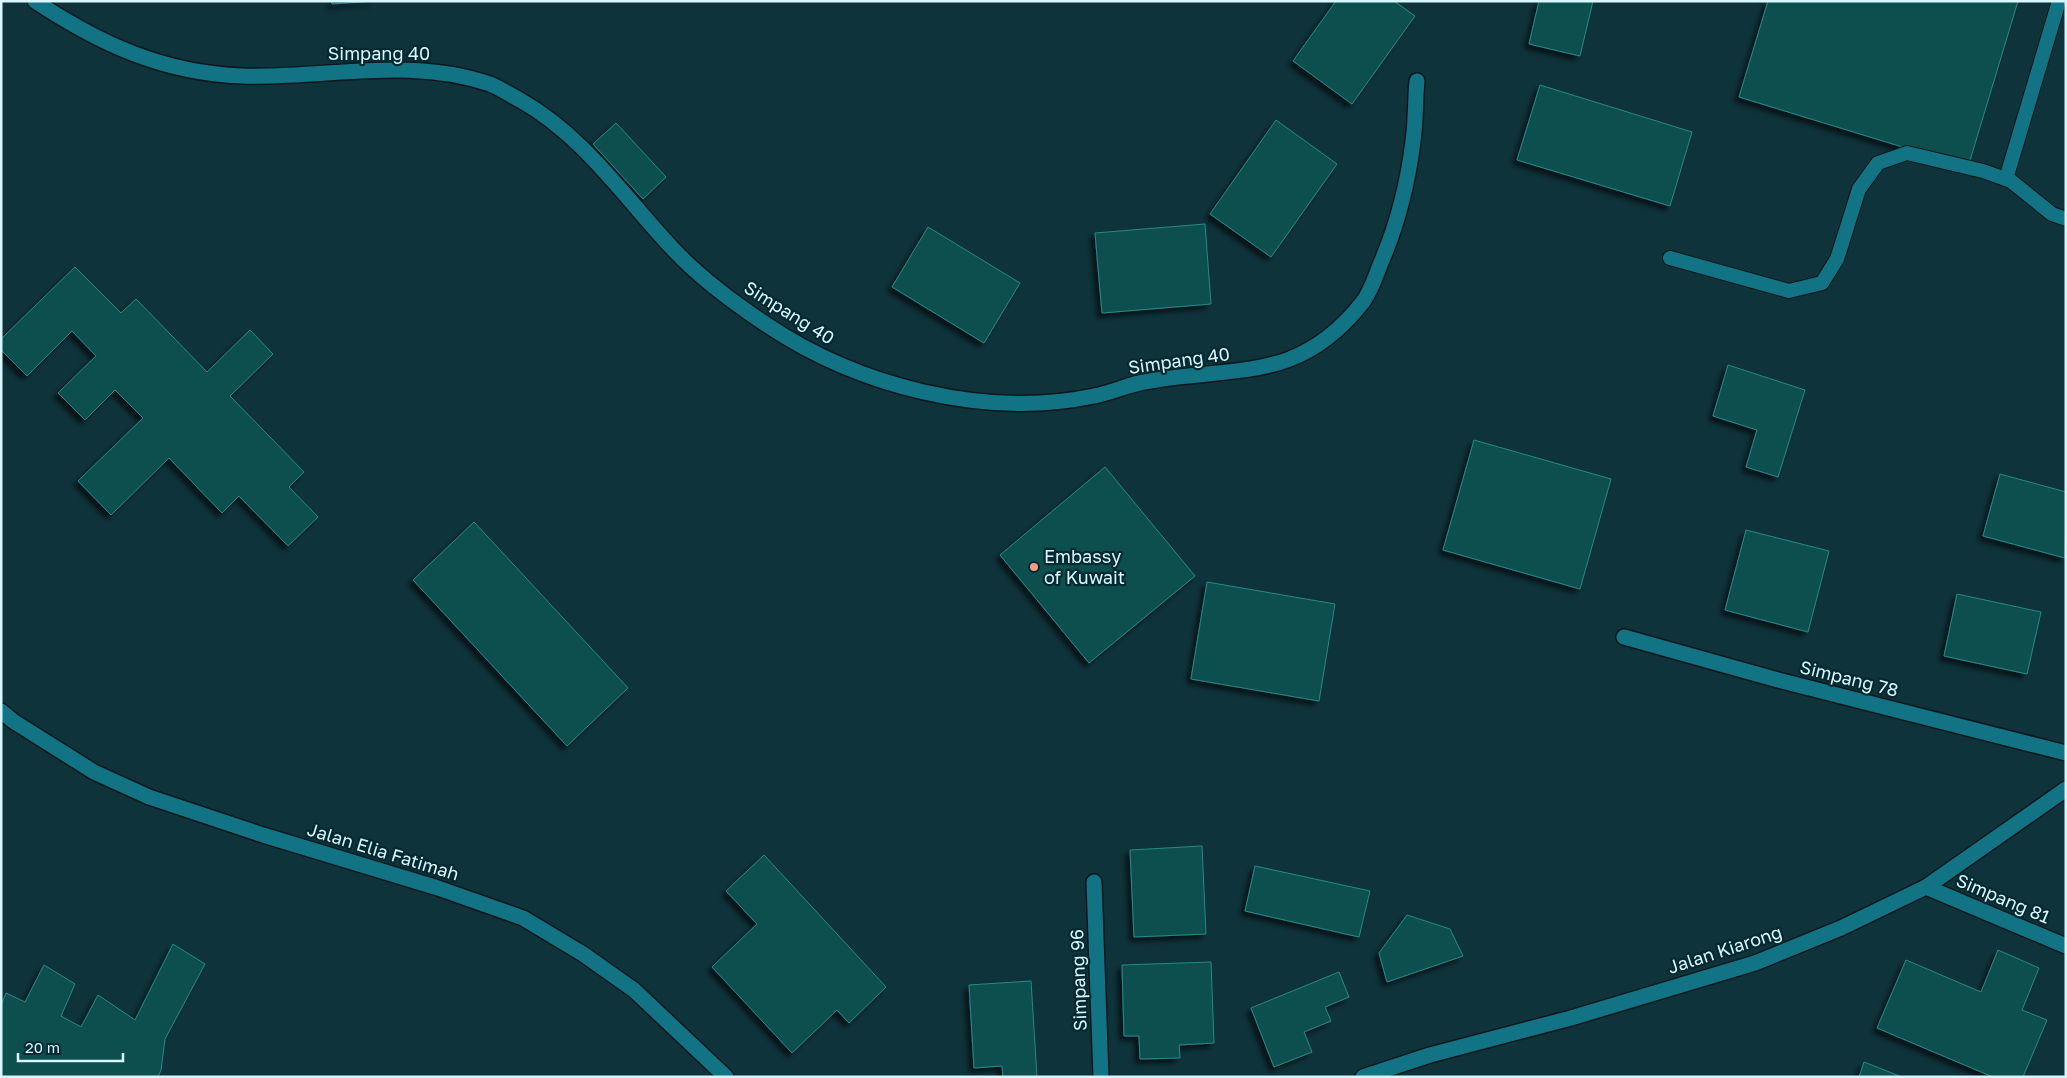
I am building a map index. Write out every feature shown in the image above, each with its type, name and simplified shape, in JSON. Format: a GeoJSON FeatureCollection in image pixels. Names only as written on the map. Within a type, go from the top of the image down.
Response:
{"type":"FeatureCollection","features":[{"type":"Feature","properties":{"kind":"street","name":"Simpang 40"},"geometry":{"type":"LineString","coordinates":[[35,1],[101,42],[150,61],[199,72],[245,76],[395,69],[444,73],[492,85],[544,114],[591,156],[675,252],[718,290],[768,326],[822,358],[881,381],[951,398],[1026,404],[1093,396],[1143,382],[1226,374],[1285,363],[1332,336],[1365,300],[1387,250],[1405,186],[1414,139],[1417,80]]}},
{"type":"Feature","properties":{"kind":"street","name":"Simpang 78"},"geometry":{"type":"LineString","coordinates":[[1624,637],[1778,680],[2066,753]]}},
{"type":"Feature","properties":{"kind":"street","name":"Jalan Elia Fatimah"},"geometry":{"type":"LineString","coordinates":[[1,711],[13,722],[94,772],[149,797],[263,835],[438,888],[523,918],[583,954],[634,990],[726,1077]]}},
{"type":"Feature","properties":{"kind":"street","name":"Jalan Kiarong"},"geometry":{"type":"LineString","coordinates":[[1363,1077],[1430,1055],[1571,1018],[1755,963],[1841,928],[1926,887],[2066,789]]}},
{"type":"Feature","properties":{"kind":"street","name":"Simpang 96"},"geometry":{"type":"LineString","coordinates":[[1094,882],[1101,1077]]}},
{"type":"Feature","properties":{"kind":"street","name":"Simpang 81"},"geometry":{"type":"LineString","coordinates":[[1926,887],[2066,946]]}},
{"type":"Feature","properties":{"kind":"lane"},"geometry":{"type":"LineString","coordinates":[[2006,179],[2059,1]]}},
{"type":"Feature","properties":{"kind":"lane"},"geometry":{"type":"LineString","coordinates":[[1670,258],[1790,291],[1822,282],[1837,259],[1859,189],[1878,163],[1907,153],[2006,179],[2052,214],[2066,218]]}},
{"type":"Feature","properties":{"kind":"building"},"geometry":{"type":"Polygon","coordinates":[[[331,1],[376,1],[332,4],[331,1]]]}},
{"type":"Feature","properties":{"kind":"building"},"geometry":{"type":"Polygon","coordinates":[[[1336,1],[1394,1],[1415,16],[1352,104],[1293,61],[1336,1]]]}},
{"type":"Feature","properties":{"kind":"building"},"geometry":{"type":"Polygon","coordinates":[[[1539,1],[1593,1],[1580,56],[1529,44],[1539,1]]]}},
{"type":"Feature","properties":{"kind":"building"},"geometry":{"type":"Polygon","coordinates":[[[1768,1],[2018,1],[1968,167],[1739,97],[1768,1]]]}},
{"type":"Feature","properties":{"kind":"building"},"geometry":{"type":"Polygon","coordinates":[[[1540,85],[1692,132],[1670,206],[1517,160],[1540,85]]]}},
{"type":"Feature","properties":{"kind":"building"},"geometry":{"type":"Polygon","coordinates":[[[1276,120],[1337,164],[1271,257],[1210,214],[1276,120]]]}},
{"type":"Feature","properties":{"kind":"building"},"geometry":{"type":"Polygon","coordinates":[[[616,123],[666,177],[643,199],[593,144],[616,123]]]}},
{"type":"Feature","properties":{"kind":"building"},"geometry":{"type":"Polygon","coordinates":[[[1205,224],[1211,304],[1102,313],[1095,233],[1205,224]]]}},
{"type":"Feature","properties":{"kind":"building"},"geometry":{"type":"Polygon","coordinates":[[[928,227],[1020,283],[984,343],[892,287],[928,227]]]}},
{"type":"Feature","properties":{"kind":"building"},"geometry":{"type":"Polygon","coordinates":[[[75,267],[121,313],[136,299],[207,372],[250,330],[273,354],[230,396],[304,472],[289,487],[318,517],[288,546],[239,496],[222,513],[169,458],[111,515],[78,481],[143,418],[115,390],[85,420],[58,393],[96,356],[72,331],[27,376],[1,350],[1,339],[75,267]]]}},
{"type":"Feature","properties":{"kind":"building"},"geometry":{"type":"Polygon","coordinates":[[[1728,365],[1805,390],[1778,477],[1746,467],[1757,430],[1713,416],[1728,365]]]}},
{"type":"Feature","properties":{"kind":"building"},"geometry":{"type":"Polygon","coordinates":[[[1474,440],[1611,479],[1580,589],[1443,550],[1474,440]]]}},
{"type":"Feature","properties":{"kind":"building"},"geometry":{"type":"Polygon","coordinates":[[[1105,467],[1195,576],[1089,663],[1000,555],[1105,467]]]}},
{"type":"Feature","properties":{"kind":"building"},"geometry":{"type":"Polygon","coordinates":[[[2000,474],[2066,492],[2065,558],[1983,536],[2000,474]]]}},
{"type":"Feature","properties":{"kind":"building"},"geometry":{"type":"Polygon","coordinates":[[[474,522],[628,688],[567,746],[413,580],[474,522]]]}},
{"type":"Feature","properties":{"kind":"building"},"geometry":{"type":"Polygon","coordinates":[[[1746,530],[1829,551],[1808,632],[1725,610],[1746,530]]]}},
{"type":"Feature","properties":{"kind":"building"},"geometry":{"type":"Polygon","coordinates":[[[1207,582],[1335,604],[1319,701],[1191,679],[1207,582]]]}},
{"type":"Feature","properties":{"kind":"building"},"geometry":{"type":"Polygon","coordinates":[[[1957,594],[2041,612],[2027,674],[1944,656],[1957,594]]]}},
{"type":"Feature","properties":{"kind":"building"},"geometry":{"type":"Polygon","coordinates":[[[1202,846],[1206,934],[1134,937],[1130,850],[1202,846]]]}},
{"type":"Feature","properties":{"kind":"building"},"geometry":{"type":"Polygon","coordinates":[[[764,855],[886,987],[849,1023],[837,1010],[792,1053],[712,967],[757,924],[726,891],[764,855]]]}},
{"type":"Feature","properties":{"kind":"building"},"geometry":{"type":"Polygon","coordinates":[[[1255,866],[1370,891],[1359,937],[1245,911],[1255,866]]]}},
{"type":"Feature","properties":{"kind":"building"},"geometry":{"type":"Polygon","coordinates":[[[1407,915],[1450,929],[1463,956],[1387,982],[1379,953],[1407,915]]]}},
{"type":"Feature","properties":{"kind":"building"},"geometry":{"type":"Polygon","coordinates":[[[173,944],[205,964],[165,1039],[161,1070],[158,1077],[1,1077],[1,1006],[6,993],[25,1002],[44,965],[75,984],[61,1016],[81,1027],[98,995],[135,1020],[173,944]]]}},
{"type":"Feature","properties":{"kind":"building"},"geometry":{"type":"Polygon","coordinates":[[[1998,950],[2039,968],[2022,1010],[2047,1020],[2023,1077],[1993,1077],[1877,1028],[1906,960],[1981,992],[1998,950]]]}},
{"type":"Feature","properties":{"kind":"building"},"geometry":{"type":"Polygon","coordinates":[[[1211,962],[1214,1043],[1179,1045],[1180,1058],[1140,1059],[1139,1036],[1124,1036],[1122,965],[1211,962]]]}},
{"type":"Feature","properties":{"kind":"building"},"geometry":{"type":"Polygon","coordinates":[[[1339,972],[1349,997],[1325,1007],[1331,1021],[1304,1032],[1312,1052],[1274,1067],[1251,1008],[1339,972]]]}},
{"type":"Feature","properties":{"kind":"building"},"geometry":{"type":"Polygon","coordinates":[[[1031,981],[1037,1077],[1003,1077],[1002,1066],[974,1068],[969,985],[1031,981]]]}},
{"type":"Feature","properties":{"kind":"building"},"geometry":{"type":"Polygon","coordinates":[[[1864,1062],[1902,1077],[1859,1077],[1864,1062]]]}},
{"type":"Feature","properties":{"kind":"place","name":"Embassy of Kuwait"},"geometry":{"type":"Point","coordinates":[1034,567]}}]}
